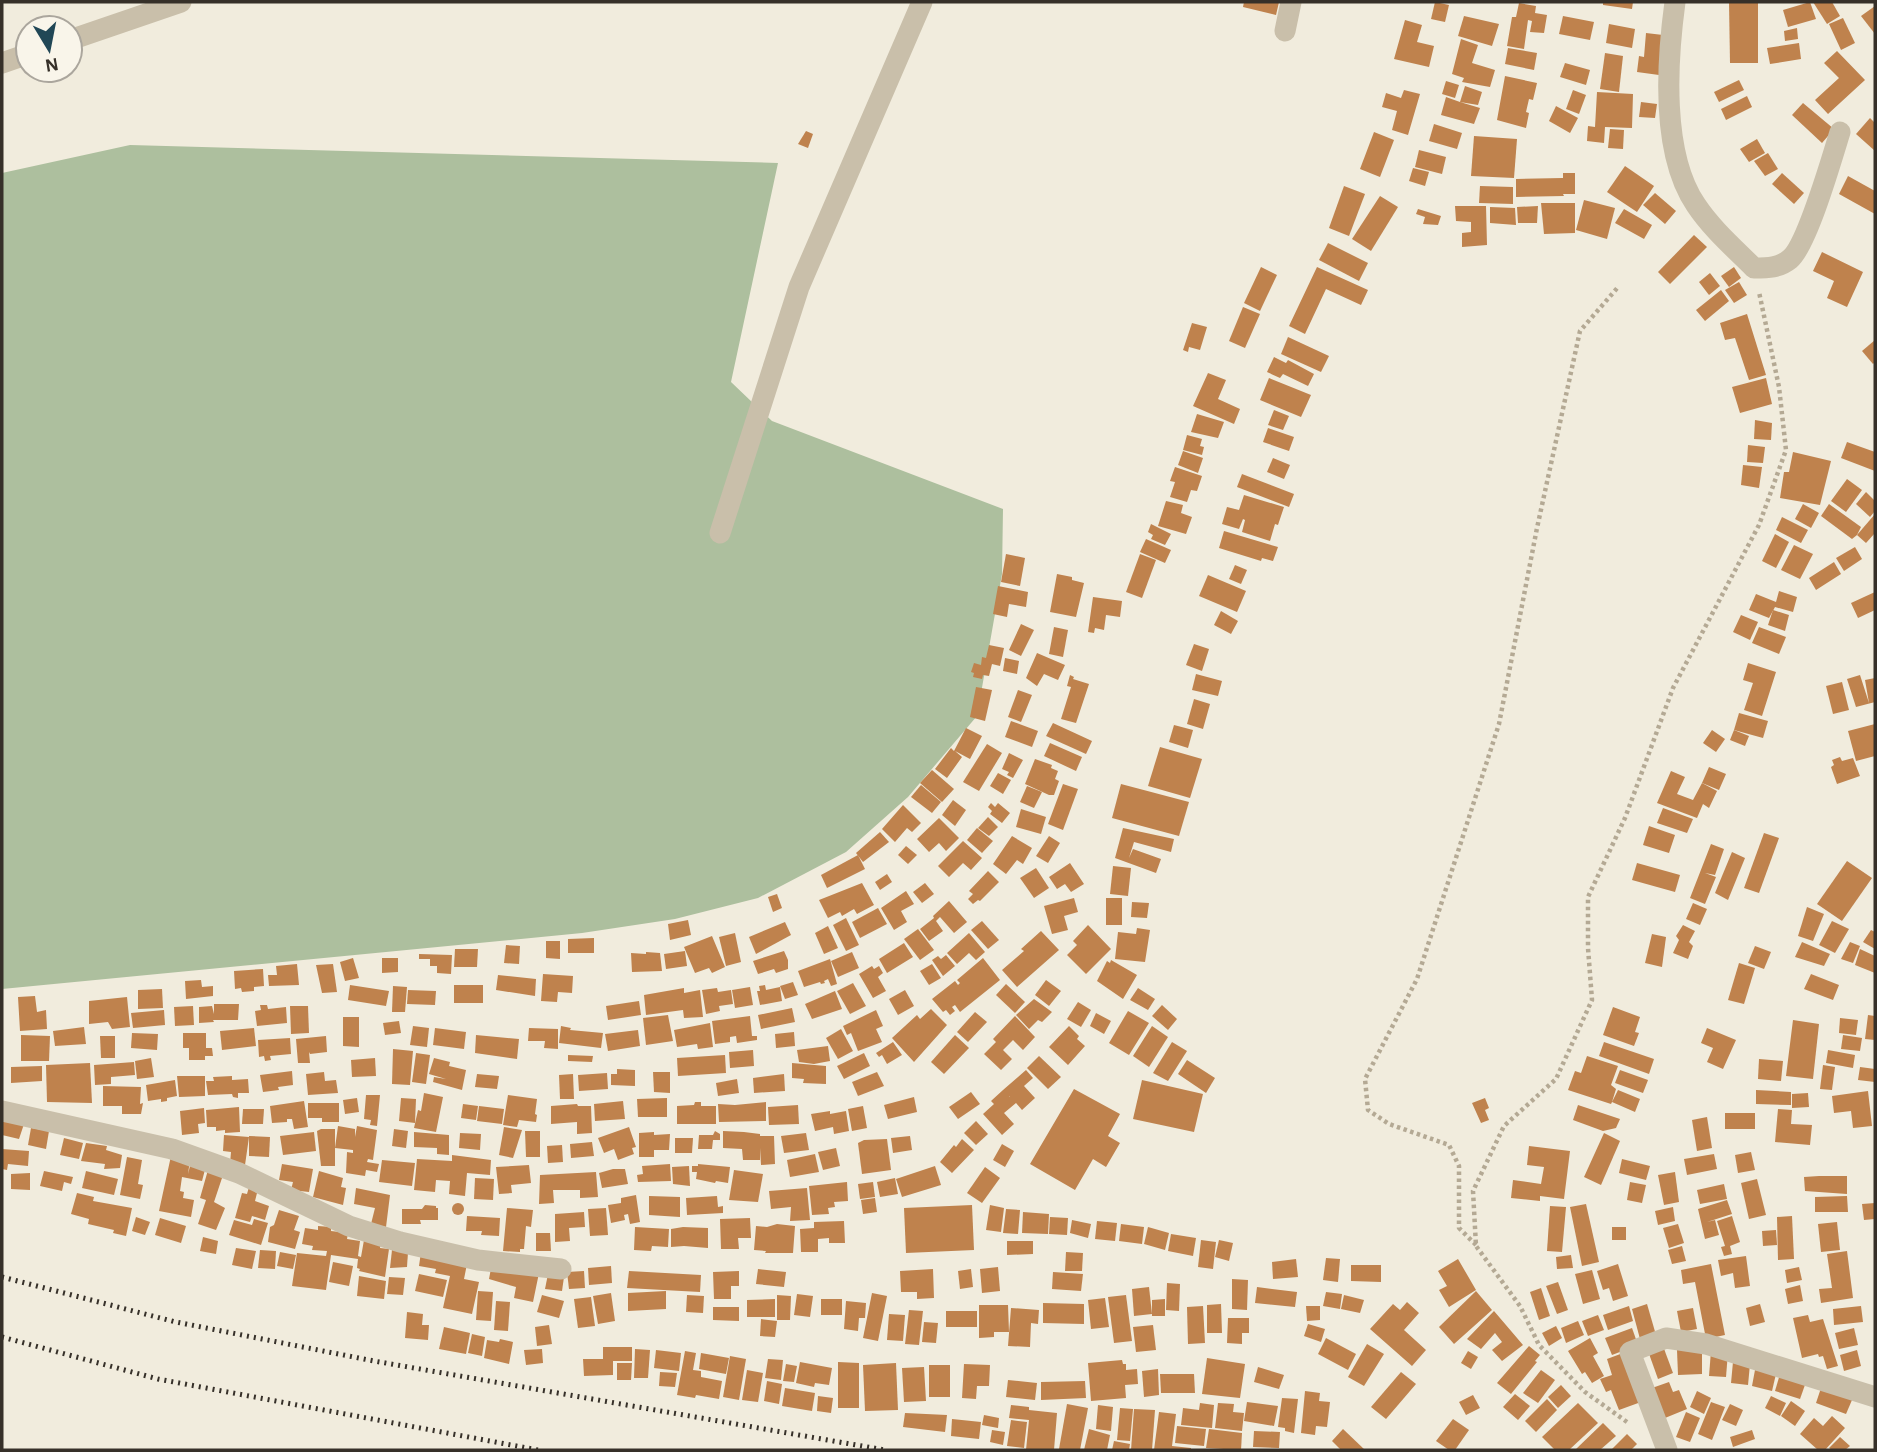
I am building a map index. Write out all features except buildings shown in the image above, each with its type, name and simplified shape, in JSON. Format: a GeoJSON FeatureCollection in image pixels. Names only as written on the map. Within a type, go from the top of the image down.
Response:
{"type":"FeatureCollection","features":[{"type":"Feature","properties":{"kind":"street"},"geometry":{"type":"LineString","coordinates":[[84,34],[145,8],[181,2]]}},
{"type":"Feature","properties":{"kind":"street"},"geometry":{"type":"LineString","coordinates":[[720,533],[799,287],[922,2]]}},
{"type":"Feature","properties":{"kind":"street"},"geometry":{"type":"LineString","coordinates":[[1285,31],[1292,2]]}},
{"type":"Feature","properties":{"kind":"street"},"geometry":{"type":"LineString","coordinates":[[1675,2],[1670,32],[1670,120],[1679,166],[1695,204],[1717,231],[1754,268],[1776,268],[1792,258],[1804,238],[1840,132]]}},
{"type":"Feature","properties":{"kind":"street"},"geometry":{"type":"LineString","coordinates":[[2,1111],[172,1149],[239,1173],[349,1226],[400,1242],[478,1260],[561,1269]]}},
{"type":"Feature","properties":{"kind":"street"},"geometry":{"type":"LineString","coordinates":[[1667,1450],[1630,1353],[1666,1338],[1706,1344],[1875,1397]]}},
{"type":"Feature","properties":{"kind":"path"},"geometry":{"type":"LineString","coordinates":[[1476,1246],[1473,1191],[1504,1126],[1556,1079],[1592,1000],[1588,897],[1625,818],[1673,688],[1759,525],[1786,450],[1779,387],[1754,268]]}},
{"type":"Feature","properties":{"kind":"path"},"geometry":{"type":"LineString","coordinates":[[1619,286],[1580,331],[1537,528],[1499,724],[1417,979],[1365,1079],[1368,1110],[1389,1124],[1449,1145],[1459,1166],[1459,1228],[1476,1246],[1520,1306],[1539,1345],[1585,1392],[1667,1450]]}},
{"type":"Feature","properties":{"kind":"green space"},"geometry":{"type":"Polygon","coordinates":[[[130,145],[778,163],[731,382],[772,421],[1003,509],[1002,574],[977,716],[908,797],[846,852],[758,898],[675,919],[582,933],[2,989],[2,173],[130,145]]]}},
{"type":"Feature","properties":{"kind":"railway"},"geometry":{"type":"LineString","coordinates":[[2,1277],[176,1322],[374,1361],[885,1450]]}},
{"type":"Feature","properties":{"kind":"railway"},"geometry":{"type":"LineString","coordinates":[[2,1337],[158,1379],[538,1450]]}}]}
